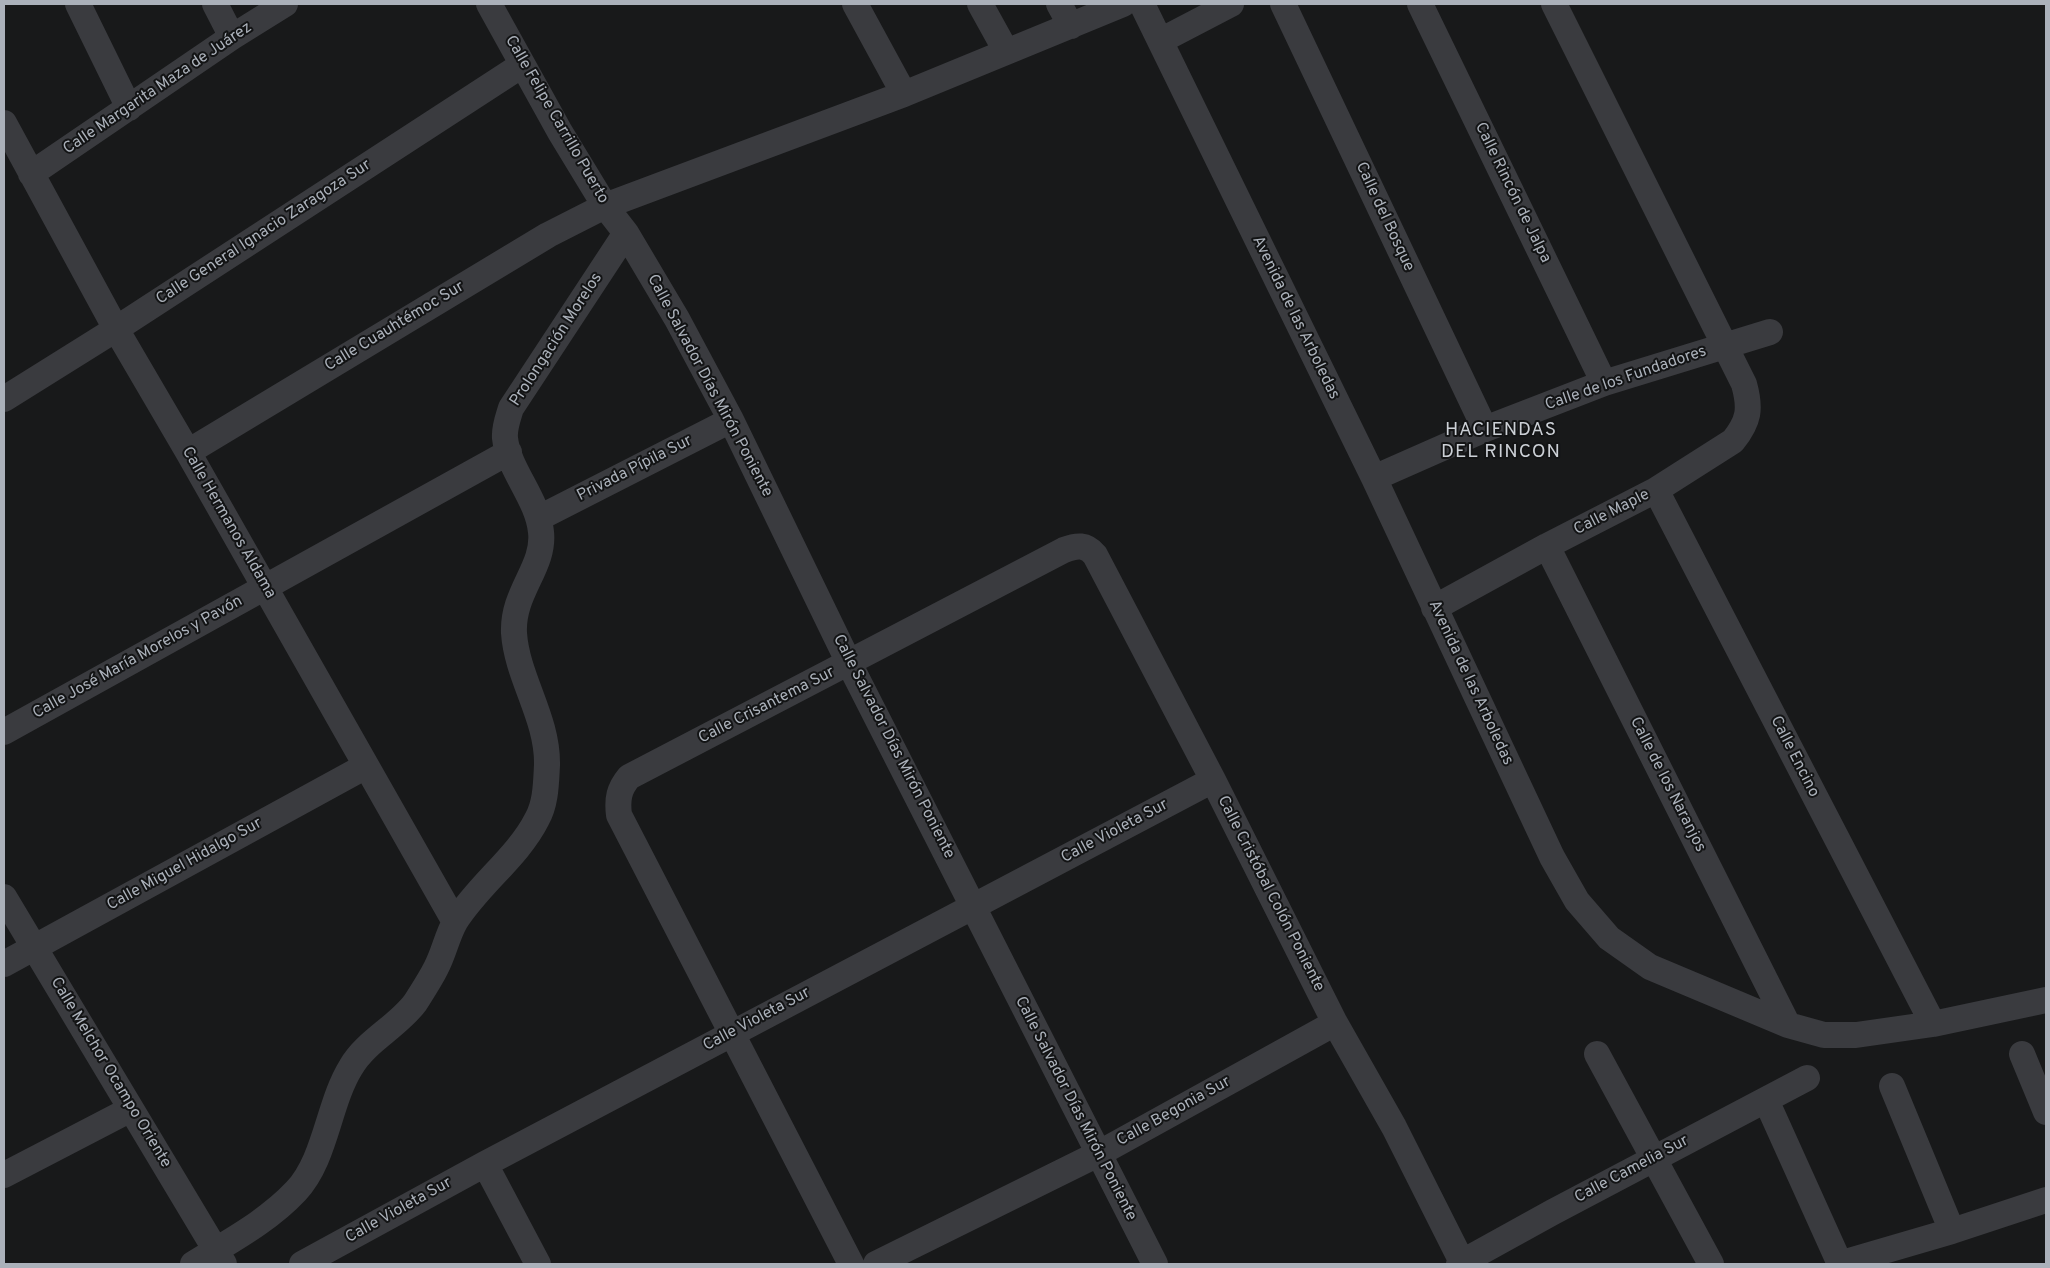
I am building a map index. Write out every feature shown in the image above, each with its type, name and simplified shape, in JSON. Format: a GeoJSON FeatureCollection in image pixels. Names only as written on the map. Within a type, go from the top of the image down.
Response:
{"type":"FeatureCollection","features":[{"type":"Feature","properties":{"kind":"street"},"geometry":{"type":"LineString","coordinates":[[78,4],[129,108]]}},
{"type":"Feature","properties":{"kind":"street"},"geometry":{"type":"LineString","coordinates":[[215,4],[232,37]]}},
{"type":"Feature","properties":{"kind":"street","name":"Calle Margarita Maza de Juárez"},"geometry":{"type":"LineString","coordinates":[[31,174],[232,37],[285,4]]}},
{"type":"Feature","properties":{"kind":"street","name":"Calle Felipe Carrillo Puerto"},"geometry":{"type":"LineString","coordinates":[[489,4],[560,132],[605,206],[626,233]]}},
{"type":"Feature","properties":{"kind":"street"},"geometry":{"type":"LineString","coordinates":[[855,4],[904,94]]}},
{"type":"Feature","properties":{"kind":"street"},"geometry":{"type":"LineString","coordinates":[[980,4],[1006,51]]}},
{"type":"Feature","properties":{"kind":"street","name":"Calle Cuauhtémoc Sur"},"geometry":{"type":"LineString","coordinates":[[188,452],[540,240],[605,206],[904,94],[1006,51],[1065,15],[1124,4]]}},
{"type":"Feature","properties":{"kind":"street","name":"Avenida de las Arboledas"},"geometry":{"type":"LineString","coordinates":[[1142,4],[1374,478],[1552,856],[1577,901],[1609,938],[1650,967],[1788,1025],[1824,1035],[1856,1035],[1933,1024],[2046,1000]]}},
{"type":"Feature","properties":{"kind":"street"},"geometry":{"type":"LineString","coordinates":[[1160,41],[1231,4]]}},
{"type":"Feature","properties":{"kind":"street","name":"Calle del Bosque"},"geometry":{"type":"LineString","coordinates":[[1283,4],[1485,430]]}},
{"type":"Feature","properties":{"kind":"street","name":"Calle Rincón de Jalpa"},"geometry":{"type":"LineString","coordinates":[[1420,4],[1604,383]]}},
{"type":"Feature","properties":{"kind":"street","name":"Calle Maple"},"geometry":{"type":"LineString","coordinates":[[1434,608],[1547,546],[1656,490],[1733,441],[1742,430],[1747,418],[1749,401],[1744,384],[1554,4]]}},
{"type":"Feature","properties":{"kind":"street","name":"Calle General Ignacio Zaragoza Sur"},"geometry":{"type":"LineString","coordinates":[[4,399],[116,329],[522,65]]}},
{"type":"Feature","properties":{"kind":"street","name":"Calle Hermanos Aldama"},"geometry":{"type":"LineString","coordinates":[[4,123],[116,329],[455,922]]}},
{"type":"Feature","properties":{"kind":"street","name":"Calle Salvador Días Mirón Poniente"},"geometry":{"type":"LineString","coordinates":[[626,233],[677,319],[731,420],[849,663],[1154,1264]]}},
{"type":"Feature","properties":{"kind":"street","name":"Prolongación Morelos"},"geometry":{"type":"LineString","coordinates":[[193,1264],[220,1257],[297,1190],[312,1166],[341,1085],[352,1064],[367,1047],[394,1026],[415,1003],[436,968],[455,922],[493,874],[527,837],[539,817],[546,792],[547,761],[544,733],[518,656],[514,633],[515,609],[541,550],[542,534],[539,518],[509,452],[505,439],[506,424],[511,408],[626,233]]}},
{"type":"Feature","properties":{"kind":"street","name":"Calle de los Fundadores"},"geometry":{"type":"LineString","coordinates":[[1374,478],[1485,430],[1604,383],[1770,332]]}},
{"type":"Feature","properties":{"kind":"street","name":"Privada Pípila Sur"},"geometry":{"type":"LineString","coordinates":[[539,518],[731,420]]}},
{"type":"Feature","properties":{"kind":"street","name":"Calle José María Morelos y Pavón"},"geometry":{"type":"LineString","coordinates":[[4,732],[509,452]]}},
{"type":"Feature","properties":{"kind":"street","name":"Calle Encino"},"geometry":{"type":"LineString","coordinates":[[1656,490],[1933,1024]]}},
{"type":"Feature","properties":{"kind":"street","name":"Calle Cristóbal Colón Poniente"},"geometry":{"type":"LineString","coordinates":[[1064,550],[1074,546],[1082,546],[1090,549],[1095,555],[1213,780],[1335,1023],[1394,1127],[1461,1264]]}},
{"type":"Feature","properties":{"kind":"street","name":"Calle de los Naranjos"},"geometry":{"type":"LineString","coordinates":[[1547,546],[1788,1025]]}},
{"type":"Feature","properties":{"kind":"street","name":"Calle Crisantema Sur"},"geometry":{"type":"LineString","coordinates":[[732,1033],[619,815],[617,803],[619,792],[629,777],[1064,550]]}},
{"type":"Feature","properties":{"kind":"street","name":"Calle Miguel Hidalgo Sur"},"geometry":{"type":"LineString","coordinates":[[4,964],[366,766]]}},
{"type":"Feature","properties":{"kind":"street","name":"Calle Violeta Sur"},"geometry":{"type":"LineString","coordinates":[[302,1264],[485,1164],[1213,780]]}},
{"type":"Feature","properties":{"kind":"street","name":"Calle Melchor Ocampo Oriente"},"geometry":{"type":"LineString","coordinates":[[4,897],[220,1257]]}},
{"type":"Feature","properties":{"kind":"street","name":"Calle Begonia Sur"},"geometry":{"type":"LineString","coordinates":[[876,1264],[1098,1154],[1335,1023]]}},
{"type":"Feature","properties":{"kind":"street"},"geometry":{"type":"LineString","coordinates":[[732,1033],[851,1264]]}},
{"type":"Feature","properties":{"kind":"street"},"geometry":{"type":"LineString","coordinates":[[1597,1054],[1710,1264]]}},
{"type":"Feature","properties":{"kind":"street"},"geometry":{"type":"LineString","coordinates":[[2022,1054],[2046,1112]]}},
{"type":"Feature","properties":{"kind":"street","name":"Calle Camelia Sur"},"geometry":{"type":"LineString","coordinates":[[1461,1264],[1807,1078]]}},
{"type":"Feature","properties":{"kind":"street"},"geometry":{"type":"LineString","coordinates":[[1892,1086],[1952,1231]]}},
{"type":"Feature","properties":{"kind":"street"},"geometry":{"type":"LineString","coordinates":[[1766,1100],[1840,1264],[1952,1231],[2046,1200]]}},
{"type":"Feature","properties":{"kind":"street"},"geometry":{"type":"LineString","coordinates":[[4,1175],[131,1109]]}},
{"type":"Feature","properties":{"kind":"street"},"geometry":{"type":"LineString","coordinates":[[485,1164],[538,1264]]}},
{"type":"Feature","properties":{"kind":"district","name":"HACIENDAS DEL RINCON"},"geometry":{"type":"Point","coordinates":[1501,442]}}]}
